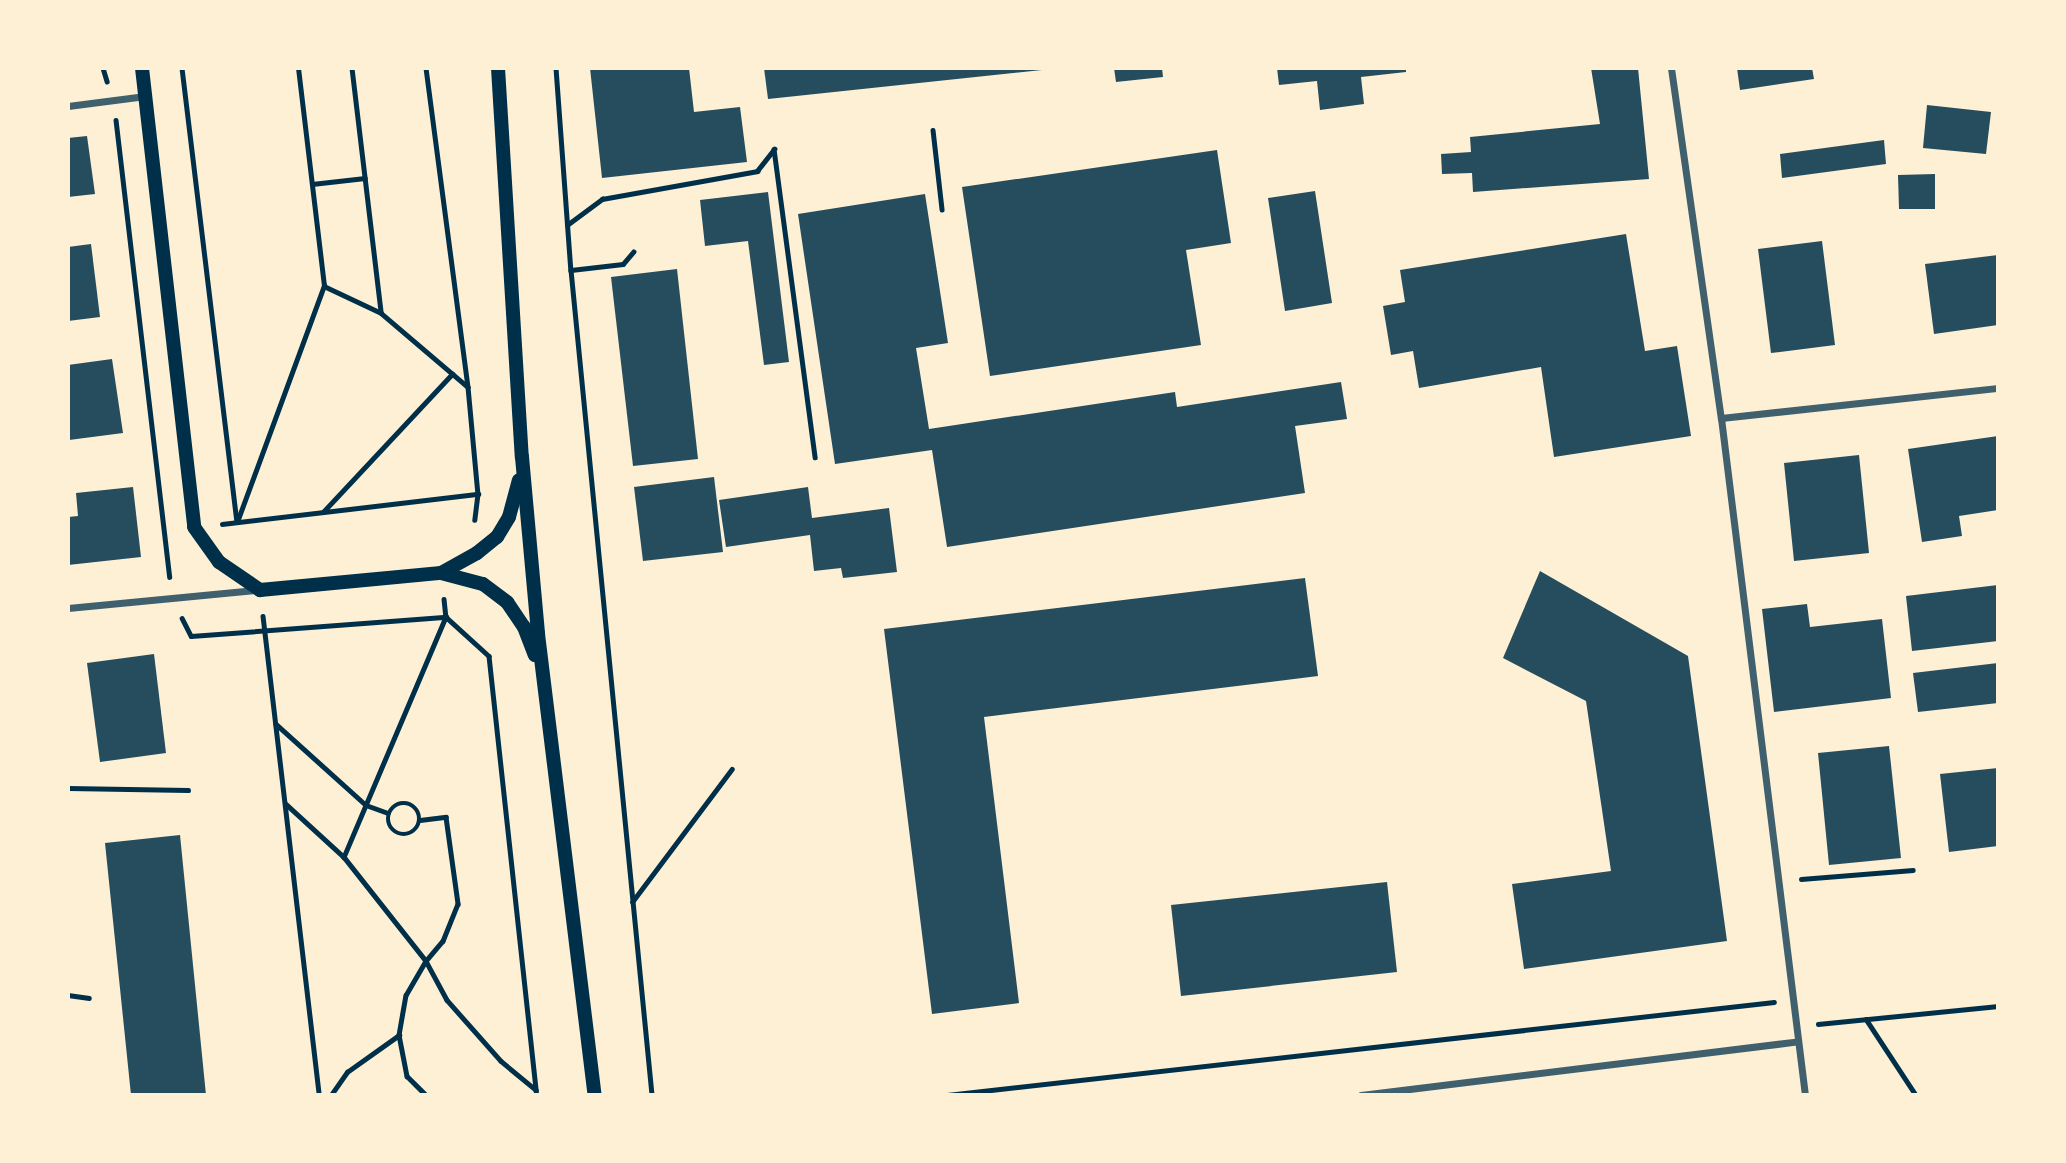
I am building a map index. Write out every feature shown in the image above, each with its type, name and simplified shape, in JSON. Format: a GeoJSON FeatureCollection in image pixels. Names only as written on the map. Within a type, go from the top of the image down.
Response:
{"type":"FeatureCollection","features":[{"type":"Feature","properties":{"kind":"main road"},"geometry":{"type":"LineString","coordinates":[[142,68],[194,527],[219,562],[260,590],[441,573],[483,584],[507,602],[524,627],[542,676]]}},
{"type":"Feature","properties":{"kind":"main road"},"geometry":{"type":"LineString","coordinates":[[498,68],[522,457],[542,676],[595,1095]]}},
{"type":"Feature","properties":{"kind":"main road"},"geometry":{"type":"LineString","coordinates":[[441,573],[477,553],[497,537],[509,517],[519,488],[522,457]]}},
{"type":"Feature","properties":{"kind":"street"},"geometry":{"type":"LineString","coordinates":[[1671,68],[1721,418],[1805,1095]]}},
{"type":"Feature","properties":{"kind":"street"},"geometry":{"type":"LineString","coordinates":[[68,106],[145,96]]}},
{"type":"Feature","properties":{"kind":"street"},"geometry":{"type":"LineString","coordinates":[[1721,418],[1998,388]]}},
{"type":"Feature","properties":{"kind":"street"},"geometry":{"type":"LineString","coordinates":[[68,608],[260,590]]}},
{"type":"Feature","properties":{"kind":"street"},"geometry":{"type":"LineString","coordinates":[[1361,1095],[1798,1041]]}},
{"type":"Feature","properties":{"kind":"path"},"geometry":{"type":"LineString","coordinates":[[103,68],[113,99],[172,598],[191,636],[446,617],[488,656],[537,1093]]}},
{"type":"Feature","properties":{"kind":"path"},"geometry":{"type":"LineString","coordinates":[[182,68],[237,522]]}},
{"type":"Feature","properties":{"kind":"path"},"geometry":{"type":"LineString","coordinates":[[237,522],[324,286],[298,68]]}},
{"type":"Feature","properties":{"kind":"path"},"geometry":{"type":"LineString","coordinates":[[352,68],[381,313]]}},
{"type":"Feature","properties":{"kind":"path"},"geometry":{"type":"LineString","coordinates":[[426,68],[468,387],[478,494],[474,527]]}},
{"type":"Feature","properties":{"kind":"path"},"geometry":{"type":"LineString","coordinates":[[556,68],[566,225],[652,1095]]}},
{"type":"Feature","properties":{"kind":"path"},"geometry":{"type":"LineString","coordinates":[[933,130],[942,209]]}},
{"type":"Feature","properties":{"kind":"path"},"geometry":{"type":"LineString","coordinates":[[566,225],[602,199],[757,171],[774,149],[815,457]]}},
{"type":"Feature","properties":{"kind":"path"},"geometry":{"type":"LineString","coordinates":[[312,184],[365,178]]}},
{"type":"Feature","properties":{"kind":"path"},"geometry":{"type":"LineString","coordinates":[[571,270],[623,264],[633,252]]}},
{"type":"Feature","properties":{"kind":"path"},"geometry":{"type":"LineString","coordinates":[[324,286],[381,313],[468,387]]}},
{"type":"Feature","properties":{"kind":"path"},"geometry":{"type":"LineString","coordinates":[[323,512],[452,374]]}},
{"type":"Feature","properties":{"kind":"path"},"geometry":{"type":"LineString","coordinates":[[163,531],[478,494]]}},
{"type":"Feature","properties":{"kind":"path"},"geometry":{"type":"LineString","coordinates":[[344,857],[446,617],[441,573]]}},
{"type":"Feature","properties":{"kind":"path"},"geometry":{"type":"LineString","coordinates":[[260,590],[319,1095]]}},
{"type":"Feature","properties":{"kind":"path"},"geometry":{"type":"LineString","coordinates":[[275,724],[366,805],[388,813]]}},
{"type":"Feature","properties":{"kind":"path"},"geometry":{"type":"LineString","coordinates":[[632,902],[732,769]]}},
{"type":"Feature","properties":{"kind":"path"},"geometry":{"type":"LineString","coordinates":[[68,788],[188,790]]}},
{"type":"Feature","properties":{"kind":"path"},"geometry":{"type":"LineString","coordinates":[[285,802],[344,857],[426,961],[447,1000],[502,1061],[537,1093]]}},
{"type":"Feature","properties":{"kind":"path"},"geometry":{"type":"LineString","coordinates":[[407,802],[416,809],[420,820],[416,830],[402,835],[390,827],[388,813],[396,804],[407,802]]}},
{"type":"Feature","properties":{"kind":"path"},"geometry":{"type":"LineString","coordinates":[[420,820],[446,817],[458,904],[443,941],[426,961],[406,995],[399,1035],[407,1076],[426,1095]]}},
{"type":"Feature","properties":{"kind":"path"},"geometry":{"type":"LineString","coordinates":[[1779,881],[1913,870]]}},
{"type":"Feature","properties":{"kind":"path"},"geometry":{"type":"LineString","coordinates":[[68,995],[89,998]]}},
{"type":"Feature","properties":{"kind":"path"},"geometry":{"type":"LineString","coordinates":[[947,1095],[1794,1000],[1816,1024],[1998,1006]]}},
{"type":"Feature","properties":{"kind":"path"},"geometry":{"type":"LineString","coordinates":[[1866,1019],[1916,1095]]}},
{"type":"Feature","properties":{"kind":"path"},"geometry":{"type":"LineString","coordinates":[[331,1095],[347,1072],[399,1035]]}},
{"type":"Feature","properties":{"kind":"building"},"geometry":{"type":"Polygon","coordinates":[[[590,68],[689,68],[694,112],[740,107],[747,162],[602,178],[590,68]]]}},
{"type":"Feature","properties":{"kind":"building"},"geometry":{"type":"Polygon","coordinates":[[[764,68],[1041,68],[1042,70],[768,99],[764,68]]]}},
{"type":"Feature","properties":{"kind":"building"},"geometry":{"type":"Polygon","coordinates":[[[1114,68],[1162,68],[1163,77],[1116,82],[1114,68]]]}},
{"type":"Feature","properties":{"kind":"building"},"geometry":{"type":"Polygon","coordinates":[[[1277,68],[1406,68],[1406,72],[1361,77],[1364,104],[1320,110],[1317,81],[1279,85],[1277,68]]]}},
{"type":"Feature","properties":{"kind":"building"},"geometry":{"type":"Polygon","coordinates":[[[1591,68],[1638,68],[1649,179],[1473,192],[1472,173],[1442,174],[1441,154],[1471,152],[1470,137],[1600,124],[1591,68]]]}},
{"type":"Feature","properties":{"kind":"building"},"geometry":{"type":"Polygon","coordinates":[[[1737,68],[1812,68],[1814,79],[1740,90],[1737,68]]]}},
{"type":"Feature","properties":{"kind":"building"},"geometry":{"type":"Polygon","coordinates":[[[1927,105],[1991,112],[1986,154],[1923,148],[1927,105]]]}},
{"type":"Feature","properties":{"kind":"building"},"geometry":{"type":"Polygon","coordinates":[[[87,136],[95,194],[68,197],[68,138],[87,136]]]}},
{"type":"Feature","properties":{"kind":"building"},"geometry":{"type":"Polygon","coordinates":[[[1884,140],[1886,164],[1782,178],[1780,154],[1884,140]]]}},
{"type":"Feature","properties":{"kind":"building"},"geometry":{"type":"Polygon","coordinates":[[[1217,150],[1231,243],[1186,250],[1201,345],[990,376],[962,187],[1217,150]]]}},
{"type":"Feature","properties":{"kind":"building"},"geometry":{"type":"Polygon","coordinates":[[[1935,174],[1935,209],[1899,209],[1898,175],[1935,174]]]}},
{"type":"Feature","properties":{"kind":"building"},"geometry":{"type":"Polygon","coordinates":[[[1315,191],[1332,303],[1285,311],[1268,198],[1315,191]]]}},
{"type":"Feature","properties":{"kind":"building"},"geometry":{"type":"Polygon","coordinates":[[[768,192],[789,362],[764,365],[748,241],[705,246],[700,200],[768,192]]]}},
{"type":"Feature","properties":{"kind":"building"},"geometry":{"type":"Polygon","coordinates":[[[925,194],[948,343],[916,348],[929,429],[1175,392],[1177,407],[1341,382],[1347,419],[1295,426],[1305,493],[947,547],[932,450],[835,464],[798,214],[925,194]]]}},
{"type":"Feature","properties":{"kind":"building"},"geometry":{"type":"Polygon","coordinates":[[[1626,234],[1645,351],[1677,346],[1691,436],[1554,457],[1541,367],[1419,388],[1413,351],[1391,355],[1383,306],[1405,302],[1400,270],[1626,234]]]}},
{"type":"Feature","properties":{"kind":"building"},"geometry":{"type":"Polygon","coordinates":[[[1822,241],[1835,345],[1771,353],[1758,249],[1822,241]]]}},
{"type":"Feature","properties":{"kind":"building"},"geometry":{"type":"Polygon","coordinates":[[[91,244],[100,317],[68,321],[68,247],[91,244]]]}},
{"type":"Feature","properties":{"kind":"building"},"geometry":{"type":"Polygon","coordinates":[[[1998,255],[1998,325],[1934,334],[1925,264],[1998,255]]]}},
{"type":"Feature","properties":{"kind":"building"},"geometry":{"type":"Polygon","coordinates":[[[677,269],[698,459],[633,466],[611,277],[677,269]]]}},
{"type":"Feature","properties":{"kind":"building"},"geometry":{"type":"Polygon","coordinates":[[[112,359],[123,433],[69,440],[68,365],[112,359]]]}},
{"type":"Feature","properties":{"kind":"building"},"geometry":{"type":"Polygon","coordinates":[[[1998,436],[1998,510],[1959,516],[1962,536],[1922,542],[1908,449],[1998,436]]]}},
{"type":"Feature","properties":{"kind":"building"},"geometry":{"type":"Polygon","coordinates":[[[1859,455],[1869,553],[1794,561],[1784,463],[1859,455]]]}},
{"type":"Feature","properties":{"kind":"building"},"geometry":{"type":"Polygon","coordinates":[[[714,477],[723,552],[643,561],[634,487],[714,477]]]}},
{"type":"Feature","properties":{"kind":"building"},"geometry":{"type":"Polygon","coordinates":[[[133,487],[141,557],[68,565],[68,517],[78,516],[76,493],[133,487]]]}},
{"type":"Feature","properties":{"kind":"building"},"geometry":{"type":"Polygon","coordinates":[[[808,487],[812,518],[889,508],[897,572],[843,578],[841,568],[814,571],[810,535],[726,547],[719,500],[808,487]]]}},
{"type":"Feature","properties":{"kind":"building"},"geometry":{"type":"Polygon","coordinates":[[[1540,571],[1688,656],[1727,941],[1524,969],[1512,884],[1611,871],[1586,701],[1503,658],[1540,571]]]}},
{"type":"Feature","properties":{"kind":"building"},"geometry":{"type":"Polygon","coordinates":[[[1305,578],[1318,676],[984,717],[1019,1003],[932,1014],[884,629],[1305,578]]]}},
{"type":"Feature","properties":{"kind":"building"},"geometry":{"type":"Polygon","coordinates":[[[1998,585],[1998,641],[1912,651],[1906,596],[1998,585]]]}},
{"type":"Feature","properties":{"kind":"building"},"geometry":{"type":"Polygon","coordinates":[[[1807,604],[1810,627],[1882,619],[1891,698],[1774,712],[1762,609],[1807,604]]]}},
{"type":"Feature","properties":{"kind":"building"},"geometry":{"type":"Polygon","coordinates":[[[154,654],[166,753],[100,762],[87,663],[154,654]]]}},
{"type":"Feature","properties":{"kind":"building"},"geometry":{"type":"Polygon","coordinates":[[[1998,663],[1998,703],[1918,712],[1913,673],[1998,663]]]}},
{"type":"Feature","properties":{"kind":"building"},"geometry":{"type":"Polygon","coordinates":[[[1889,746],[1901,858],[1829,865],[1818,753],[1889,746]]]}},
{"type":"Feature","properties":{"kind":"building"},"geometry":{"type":"Polygon","coordinates":[[[1998,768],[1998,846],[1949,852],[1940,774],[1998,768]]]}},
{"type":"Feature","properties":{"kind":"building"},"geometry":{"type":"Polygon","coordinates":[[[180,835],[206,1095],[131,1095],[105,843],[180,835]]]}},
{"type":"Feature","properties":{"kind":"building"},"geometry":{"type":"Polygon","coordinates":[[[1387,882],[1397,972],[1181,996],[1171,905],[1387,882]]]}}]}
